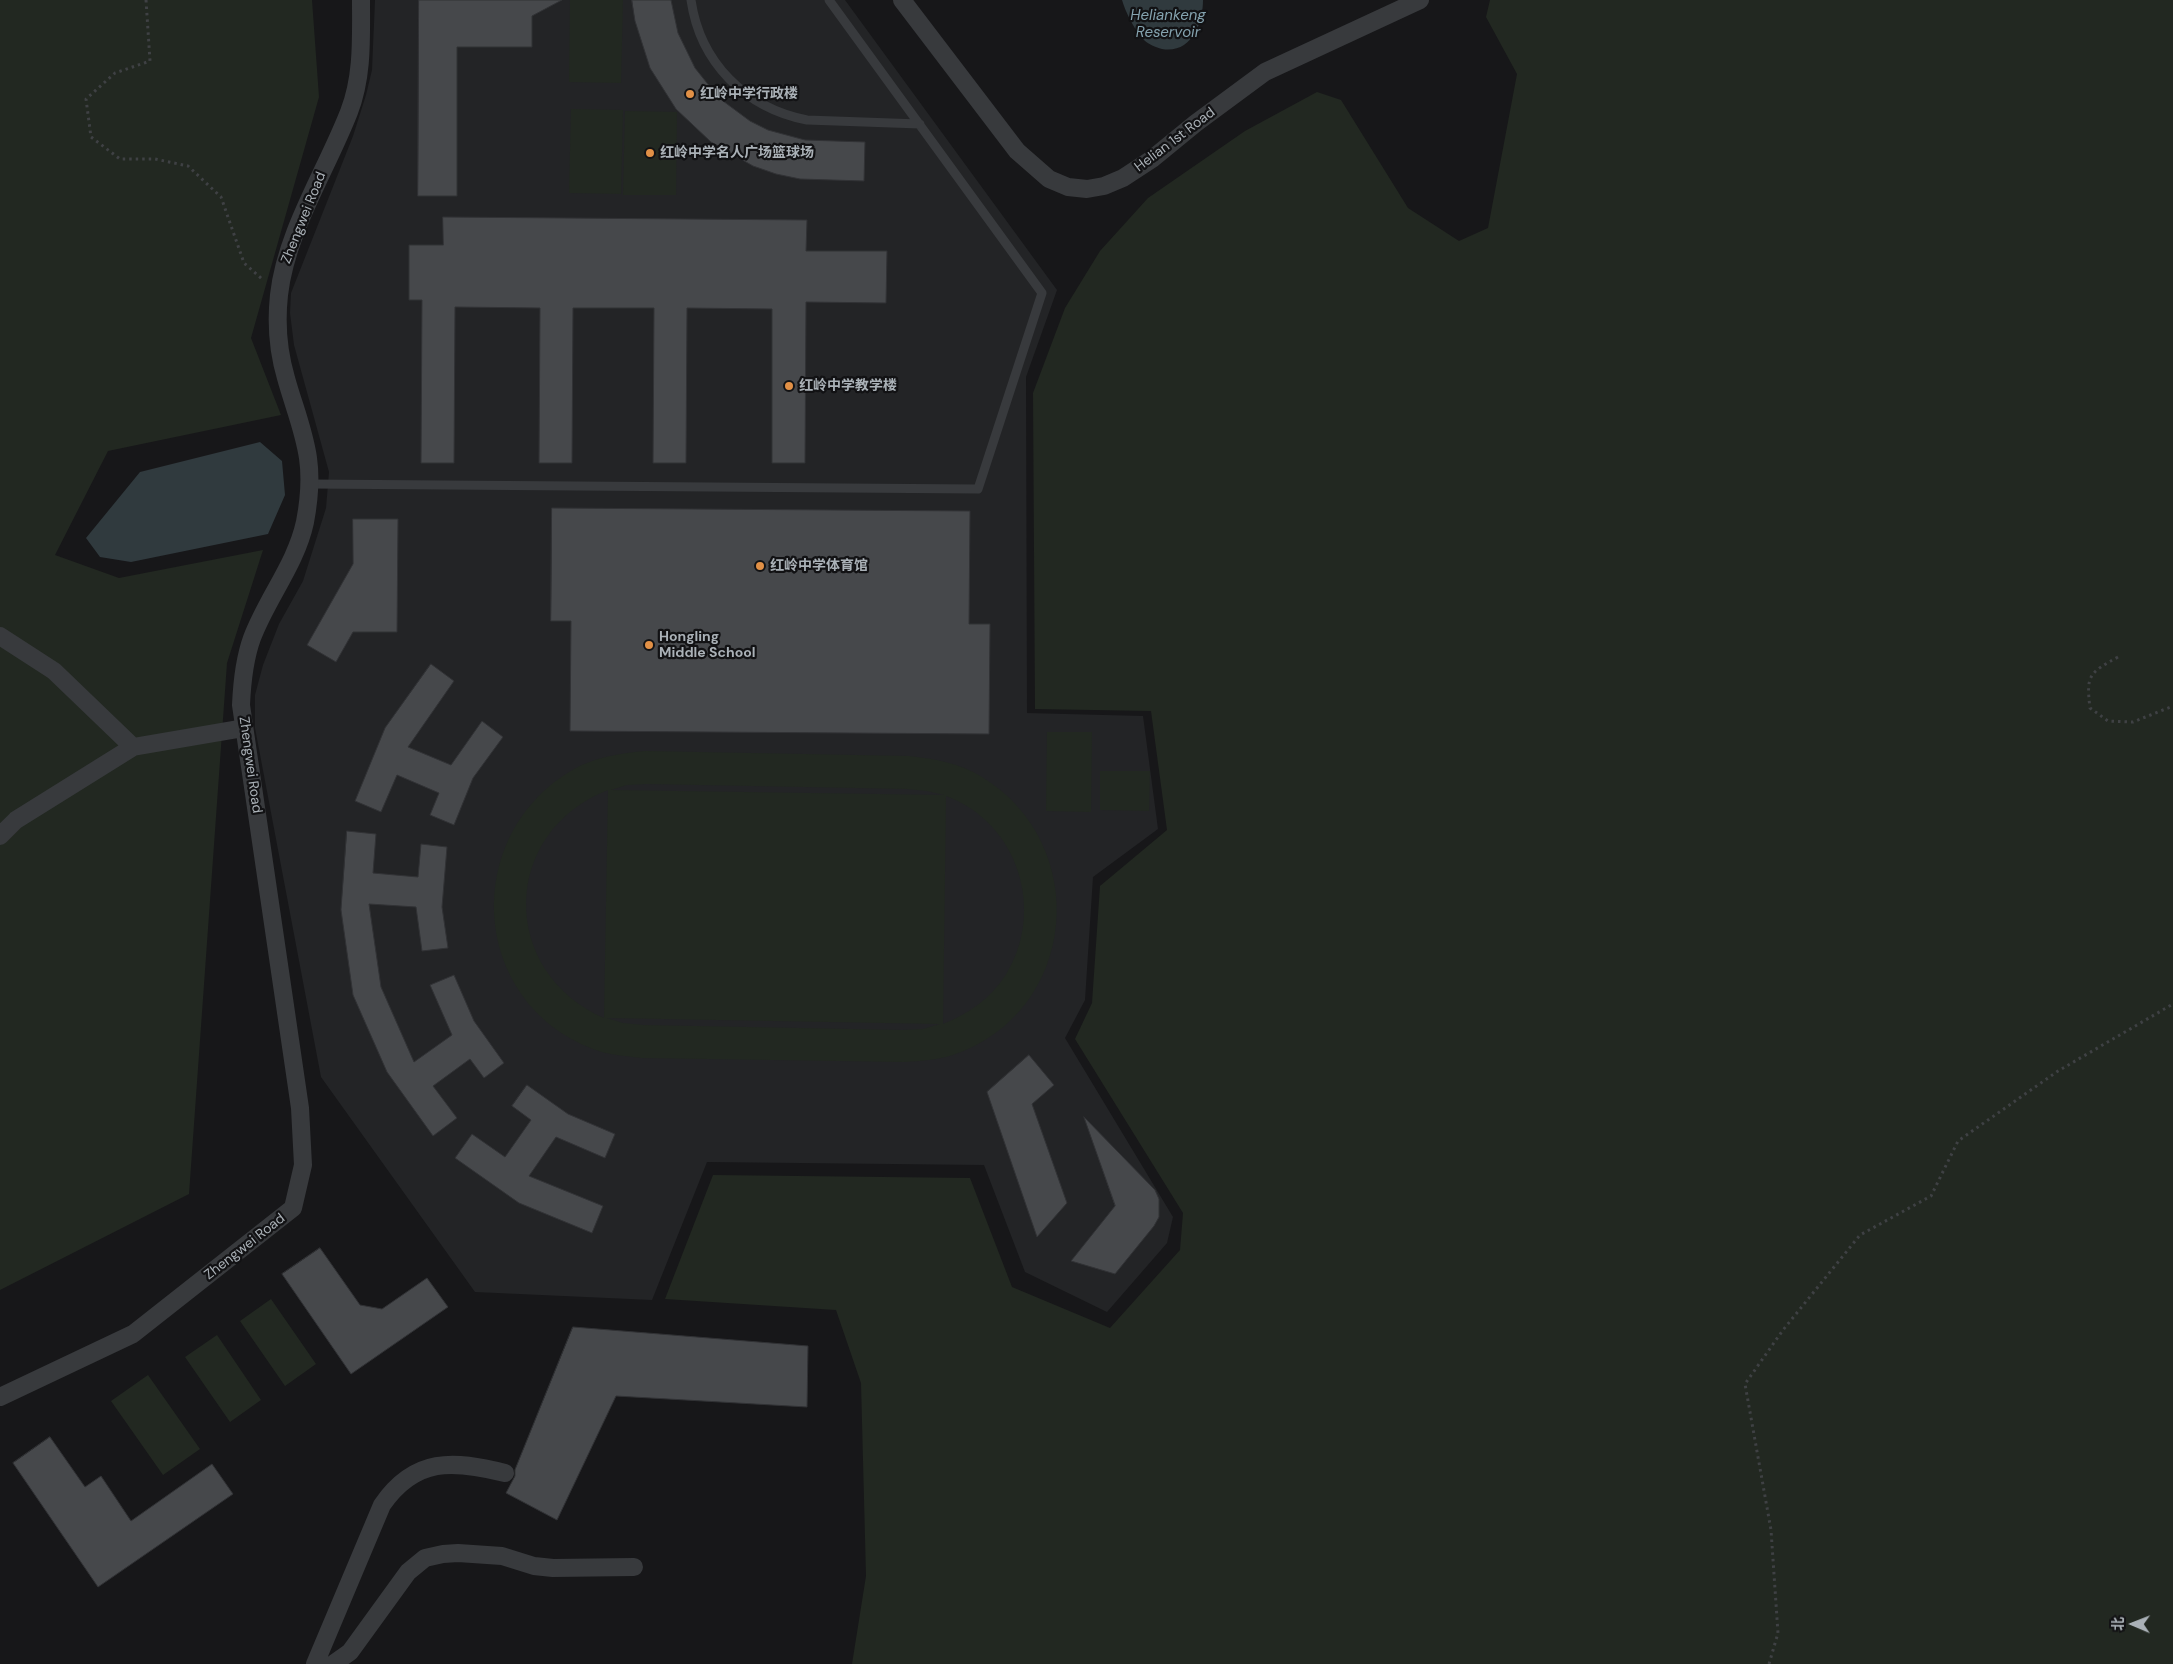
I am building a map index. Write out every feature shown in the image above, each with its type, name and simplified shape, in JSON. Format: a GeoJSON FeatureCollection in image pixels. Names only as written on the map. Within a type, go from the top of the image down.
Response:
{"type":"FeatureCollection","features":[{"type":"Feature","properties":{"kind":"street","name":"Zhengwei Road"},"geometry":{"type":"LineString","coordinates":[[0,1397],[133,1334],[294,1208],[303,1165],[300,1108],[244,728],[241,705],[242,682],[245,659],[252,637],[296,549],[306,514],[310,484],[308,458],[280,351],[278,323],[279,294],[284,266],[293,239],[350,111],[359,73],[361,0]]}},
{"type":"Feature","properties":{"kind":"street","name":"Helian 1st Road"},"geometry":{"type":"LineString","coordinates":[[902,0],[1017,151],[1049,179],[1068,187],[1087,189],[1104,186],[1122,178],[1152,159],[1196,123],[1265,72],[1420,0]]}},
{"type":"Feature","properties":{"kind":"street"},"geometry":{"type":"LineString","coordinates":[[0,636],[54,671],[132,746]]}},
{"type":"Feature","properties":{"kind":"street"},"geometry":{"type":"LineString","coordinates":[[0,836],[16,820],[132,746],[244,728]]}},
{"type":"Feature","properties":{"kind":"street"},"geometry":{"type":"LineString","coordinates":[[315,1664],[382,1505],[393,1489],[420,1470],[436,1466],[488,1469],[505,1473]]}},
{"type":"Feature","properties":{"kind":"street"},"geometry":{"type":"LineString","coordinates":[[333,1664],[350,1652],[408,1572],[425,1558],[443,1554],[465,1554],[502,1556],[534,1566],[553,1568],[634,1567]]}},
{"type":"Feature","properties":{"kind":"lane"},"geometry":{"type":"LineString","coordinates":[[691,0],[697,26],[711,58],[733,84],[760,104],[791,117],[807,120],[920,124]]}},
{"type":"Feature","properties":{"kind":"lane"},"geometry":{"type":"LineString","coordinates":[[310,484],[978,489],[1042,293],[829,0]]}},
{"type":"Feature","properties":{"kind":"path"},"geometry":{"type":"LineString","coordinates":[[146,0],[150,61],[115,73],[86,99],[91,137],[120,159],[155,159],[188,166],[221,197],[244,263],[279,294]]}},
{"type":"Feature","properties":{"kind":"path"},"geometry":{"type":"LineString","coordinates":[[2118,657],[2096,670],[2088,685],[2090,708],[2108,721],[2133,722],[2173,706]]}},
{"type":"Feature","properties":{"kind":"path"},"geometry":{"type":"LineString","coordinates":[[1769,1664],[1778,1633],[1771,1530],[1745,1384],[1784,1330],[1860,1235],[1931,1196],[1958,1141],[2058,1071],[2173,1004]]}},
{"type":"Feature","properties":{"kind":"shaded area"},"geometry":{"type":"Polygon","coordinates":[[[0,0],[312,0],[319,97],[251,338],[281,415],[108,451],[55,555],[119,578],[263,550],[227,663],[189,1194],[0,1290],[0,0]]]}},
{"type":"Feature","properties":{"kind":"shaded area","name":"Hongling Middle School"},"geometry":{"type":"Polygon","coordinates":[[[375,0],[845,0],[1057,290],[1026,377],[1027,713],[1143,716],[1158,829],[1093,877],[1085,1000],[1065,1038],[1173,1217],[1167,1243],[1107,1312],[1025,1272],[984,1165],[707,1162],[652,1300],[475,1292],[321,1077],[255,728],[255,695],[263,665],[279,624],[303,581],[326,508],[329,472],[294,345],[290,313],[291,293],[353,136],[366,95],[372,70],[375,0]]]}},
{"type":"Feature","properties":{"kind":"shaded area"},"geometry":{"type":"Polygon","coordinates":[[[570,0],[623,0],[621,83],[569,82],[570,0]]]}},
{"type":"Feature","properties":{"kind":"shaded area"},"geometry":{"type":"Polygon","coordinates":[[[1490,0],[2173,0],[2173,1664],[852,1664],[866,1576],[861,1383],[836,1310],[665,1299],[713,1175],[970,1178],[1012,1287],[1110,1328],[1180,1250],[1183,1213],[1075,1039],[1092,1003],[1100,886],[1167,830],[1151,711],[1035,709],[1033,393],[1065,308],[1100,251],[1148,198],[1245,131],[1317,92],[1341,100],[1408,208],[1459,241],[1488,228],[1517,74],[1486,17],[1490,0]]]}},
{"type":"Feature","properties":{"kind":"shaded area","name":"红岭中学名人广场篮球场"},"geometry":{"type":"Polygon","coordinates":[[[571,109],[623,110],[621,194],[569,193],[571,109]]]}},
{"type":"Feature","properties":{"kind":"shaded area","name":"红岭中学名人广场篮球场"},"geometry":{"type":"Polygon","coordinates":[[[625,111],[677,112],[676,195],[623,195],[625,111]]]}},
{"type":"Feature","properties":{"kind":"shaded area"},"geometry":{"type":"Polygon","coordinates":[[[1047,732],[1092,732],[1091,812],[1046,811],[1047,732]]]}},
{"type":"Feature","properties":{"kind":"shaded area"},"geometry":{"type":"Polygon","coordinates":[[[646,751],[909,756],[947,762],[965,768],[982,777],[1018,807],[1042,843],[1055,884],[1056,926],[1046,967],[1026,1003],[995,1034],[953,1055],[904,1062],[641,1058],[611,1054],[593,1049],[552,1026],[522,995],[502,957],[494,916],[497,874],[511,834],[537,798],[574,769],[591,761],[618,754],[646,751]],[[627,785],[611,790],[944,795],[907,789],[627,785]],[[608,790],[573,810],[547,837],[532,868],[526,902],[531,937],[545,969],[570,997],[604,1018],[608,790]],[[946,796],[943,1024],[961,1016],[978,1005],[1005,976],[1017,951],[1023,925],[1024,898],[1018,872],[1008,848],[992,827],[971,809],[946,796]],[[607,1018],[623,1023],[903,1030],[923,1029],[940,1024],[607,1018]]]}},
{"type":"Feature","properties":{"kind":"shaded area"},"geometry":{"type":"Polygon","coordinates":[[[1100,771],[1150,771],[1149,811],[1100,810],[1100,771]]]}},
{"type":"Feature","properties":{"kind":"shaded area"},"geometry":{"type":"Polygon","coordinates":[[[271,1299],[316,1364],[285,1386],[240,1321],[271,1299]]]}},
{"type":"Feature","properties":{"kind":"shaded area"},"geometry":{"type":"Polygon","coordinates":[[[217,1335],[261,1400],[230,1422],[185,1357],[217,1335]]]}},
{"type":"Feature","properties":{"kind":"shaded area"},"geometry":{"type":"Polygon","coordinates":[[[148,1375],[200,1449],[163,1475],[111,1401],[148,1375]]]}},
{"type":"Feature","properties":{"kind":"water","name":"Heliankeng Reservoir"},"geometry":{"type":"Polygon","coordinates":[[[1122,0],[1203,0],[1201,18],[1198,27],[1188,42],[1181,47],[1162,49],[1144,40],[1130,20],[1122,0]]]}},
{"type":"Feature","properties":{"kind":"water"},"geometry":{"type":"Polygon","coordinates":[[[260,442],[282,461],[285,495],[268,534],[131,562],[100,557],[86,538],[140,472],[260,442]]]}},
{"type":"Feature","properties":{"kind":"building"},"geometry":{"type":"Polygon","coordinates":[[[419,0],[562,0],[532,16],[532,47],[457,47],[457,196],[418,196],[419,0]]]}},
{"type":"Feature","properties":{"kind":"building","name":"红岭中学行政楼"},"geometry":{"type":"Polygon","coordinates":[[[632,0],[671,0],[678,33],[695,68],[719,98],[750,121],[768,130],[805,140],[865,142],[864,181],[800,179],[776,174],[753,166],[711,142],[676,109],[650,68],[635,21],[632,0]]]}},
{"type":"Feature","properties":{"kind":"building","name":"红岭中学教学楼"},"geometry":{"type":"Polygon","coordinates":[[[443,217],[807,220],[806,251],[887,251],[886,303],[806,302],[805,463],[772,463],[772,309],[687,308],[686,463],[653,463],[654,308],[573,308],[572,463],[539,463],[540,308],[455,307],[454,463],[421,463],[422,300],[409,300],[409,245],[443,245],[443,217]]]}},
{"type":"Feature","properties":{"kind":"building","name":"红岭中学体育馆"},"geometry":{"type":"Polygon","coordinates":[[[552,508],[970,511],[969,624],[990,624],[989,734],[570,731],[571,621],[551,621],[552,508]]]}},
{"type":"Feature","properties":{"kind":"building"},"geometry":{"type":"Polygon","coordinates":[[[353,519],[398,519],[397,632],[353,632],[336,662],[307,645],[353,564],[353,519]]]}},
{"type":"Feature","properties":{"kind":"building"},"geometry":{"type":"Polygon","coordinates":[[[431,664],[454,681],[408,747],[451,765],[482,721],[503,737],[473,778],[454,825],[430,815],[439,793],[397,775],[381,812],[355,801],[385,728],[431,664]]]}},
{"type":"Feature","properties":{"kind":"building"},"geometry":{"type":"Polygon","coordinates":[[[347,831],[376,834],[373,873],[418,877],[421,844],[447,847],[442,907],[448,948],[422,951],[416,907],[369,904],[381,987],[414,1062],[452,1035],[430,985],[454,975],[474,1021],[504,1063],[484,1078],[470,1059],[433,1086],[457,1118],[433,1136],[387,1072],[353,995],[341,910],[347,831]]]}},
{"type":"Feature","properties":{"kind":"building"},"geometry":{"type":"Polygon","coordinates":[[[1029,1055],[1054,1085],[1032,1104],[1067,1203],[1037,1237],[987,1092],[1029,1055]]]}},
{"type":"Feature","properties":{"kind":"building"},"geometry":{"type":"Polygon","coordinates":[[[527,1085],[568,1114],[615,1134],[605,1158],[556,1137],[529,1176],[603,1206],[592,1233],[519,1203],[455,1158],[472,1134],[505,1157],[531,1120],[512,1106],[527,1085]]]}},
{"type":"Feature","properties":{"kind":"building"},"geometry":{"type":"Polygon","coordinates":[[[1084,1117],[1155,1190],[1159,1199],[1159,1217],[1154,1226],[1115,1274],[1071,1261],[1115,1206],[1084,1117]]]}},
{"type":"Feature","properties":{"kind":"building"},"geometry":{"type":"Polygon","coordinates":[[[320,1248],[360,1305],[382,1309],[427,1278],[448,1307],[351,1374],[282,1274],[320,1248]]]}},
{"type":"Feature","properties":{"kind":"building"},"geometry":{"type":"Polygon","coordinates":[[[573,1327],[808,1346],[807,1407],[616,1396],[557,1520],[506,1493],[515,1476],[515,1470],[573,1327]]]}},
{"type":"Feature","properties":{"kind":"building"},"geometry":{"type":"Polygon","coordinates":[[[50,1437],[85,1487],[101,1476],[131,1521],[212,1464],[233,1494],[98,1587],[13,1463],[50,1437]]]}},
{"type":"Feature","properties":{"kind":"place","name":"红岭中学行政楼"},"geometry":{"type":"Point","coordinates":[690,94]}},
{"type":"Feature","properties":{"kind":"place","name":"红岭中学名人广场篮球场"},"geometry":{"type":"Point","coordinates":[650,153]}},
{"type":"Feature","properties":{"kind":"place","name":"红岭中学教学楼"},"geometry":{"type":"Point","coordinates":[789,386]}},
{"type":"Feature","properties":{"kind":"place","name":"红岭中学体育馆"},"geometry":{"type":"Point","coordinates":[760,566]}},
{"type":"Feature","properties":{"kind":"place","name":"Hongling Middle School"},"geometry":{"type":"Point","coordinates":[649,645]}}]}
